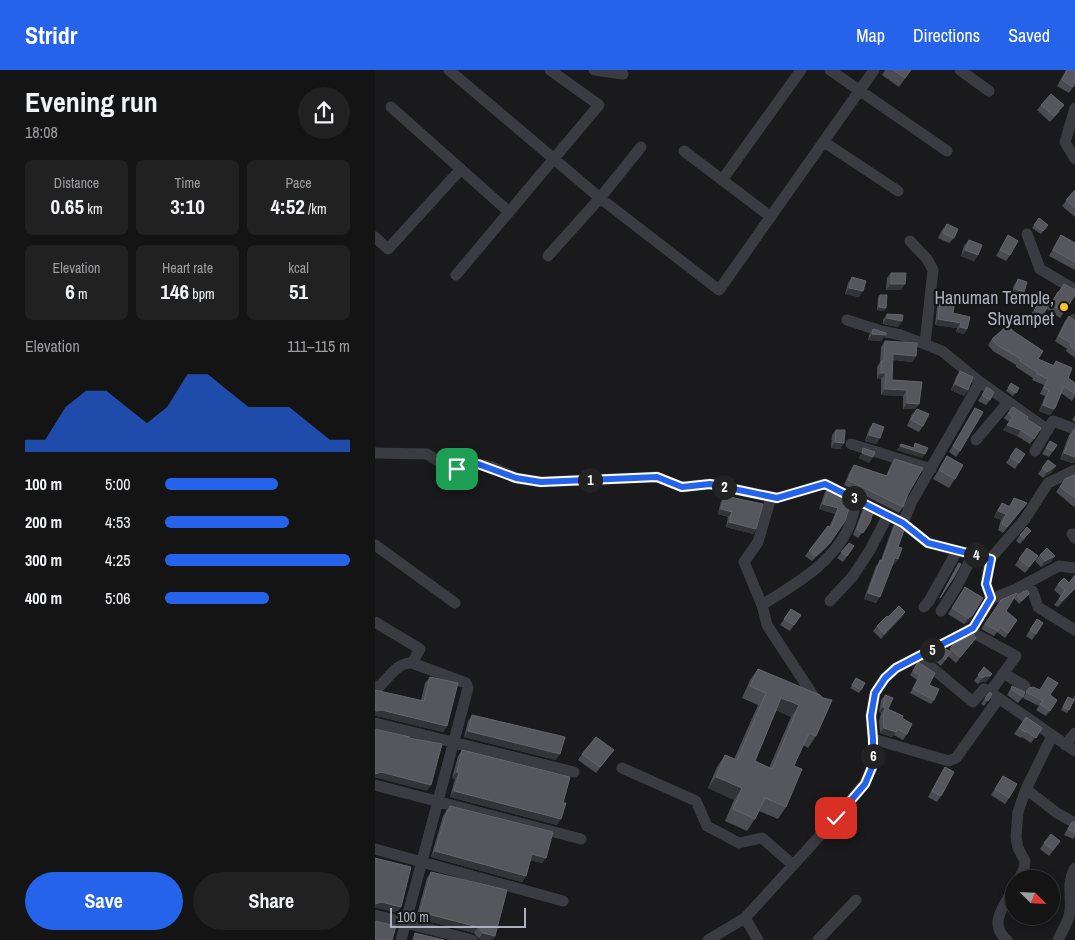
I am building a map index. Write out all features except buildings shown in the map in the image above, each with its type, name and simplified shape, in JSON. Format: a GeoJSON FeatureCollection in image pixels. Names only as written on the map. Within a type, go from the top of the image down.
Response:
{"type":"FeatureCollection","features":[{"type":"Feature","properties":{"kind":"street"},"geometry":{"type":"LineString","coordinates":[[449,70],[600,198],[719,290],[874,70]]}},
{"type":"Feature","properties":{"kind":"street"},"geometry":{"type":"LineString","coordinates":[[456,274],[599,105],[550,70]]}},
{"type":"Feature","properties":{"kind":"street"},"geometry":{"type":"LineString","coordinates":[[593,70],[623,74]]}},
{"type":"Feature","properties":{"kind":"street"},"geometry":{"type":"LineString","coordinates":[[722,180],[801,70]]}},
{"type":"Feature","properties":{"kind":"street"},"geometry":{"type":"LineString","coordinates":[[830,70],[947,151]]}},
{"type":"Feature","properties":{"kind":"street"},"geometry":{"type":"LineString","coordinates":[[960,70],[989,91]]}},
{"type":"Feature","properties":{"kind":"street"},"geometry":{"type":"LineString","coordinates":[[391,107],[509,212]]}},
{"type":"Feature","properties":{"kind":"street"},"geometry":{"type":"LineString","coordinates":[[1075,108],[1065,142],[1075,159]]}},
{"type":"Feature","properties":{"kind":"street"},"geometry":{"type":"LineString","coordinates":[[824,142],[898,191]]}},
{"type":"Feature","properties":{"kind":"street"},"geometry":{"type":"LineString","coordinates":[[548,256],[600,198],[641,147]]}},
{"type":"Feature","properties":{"kind":"street"},"geometry":{"type":"LineString","coordinates":[[684,151],[771,217]]}},
{"type":"Feature","properties":{"kind":"street"},"geometry":{"type":"LineString","coordinates":[[375,237],[388,249],[461,169]]}},
{"type":"Feature","properties":{"kind":"street"},"geometry":{"type":"LineString","coordinates":[[1027,234],[1039,269],[1075,290]]}},
{"type":"Feature","properties":{"kind":"street"},"geometry":{"type":"LineString","coordinates":[[909,241],[927,259],[933,270],[925,344]]}},
{"type":"Feature","properties":{"kind":"street"},"geometry":{"type":"LineString","coordinates":[[847,320],[901,334],[942,351],[980,382],[1047,430]]}},
{"type":"Feature","properties":{"kind":"street"},"geometry":{"type":"LineString","coordinates":[[903,523],[911,503],[980,382]]}},
{"type":"Feature","properties":{"kind":"street"},"geometry":{"type":"LineString","coordinates":[[976,440],[1008,402]]}},
{"type":"Feature","properties":{"kind":"street"},"geometry":{"type":"LineString","coordinates":[[1035,452],[1053,421],[1075,430]]}},
{"type":"Feature","properties":{"kind":"street"},"geometry":{"type":"LineString","coordinates":[[851,444],[931,468]]}},
{"type":"Feature","properties":{"kind":"street"},"geometry":{"type":"LineString","coordinates":[[375,453],[427,454],[457,469],[478,464],[516,478],[541,482],[657,477],[682,487],[710,484],[777,498],[825,484],[903,523],[928,543],[991,559]]}},
{"type":"Feature","properties":{"kind":"street"},"geometry":{"type":"LineString","coordinates":[[991,598],[986,584],[991,559],[1025,519],[1048,483],[1071,472],[1075,483]]}},
{"type":"Feature","properties":{"kind":"street"},"geometry":{"type":"LineString","coordinates":[[771,497],[758,542],[744,562],[762,605],[767,624],[819,703]]}},
{"type":"Feature","properties":{"kind":"street"},"geometry":{"type":"LineString","coordinates":[[762,605],[804,578],[830,557],[847,530],[857,500]]}},
{"type":"Feature","properties":{"kind":"street"},"geometry":{"type":"LineString","coordinates":[[830,601],[853,576],[870,550],[887,515]]}},
{"type":"Feature","properties":{"kind":"street"},"geometry":{"type":"LineString","coordinates":[[375,545],[455,603]]}},
{"type":"Feature","properties":{"kind":"street"},"geometry":{"type":"LineString","coordinates":[[924,607],[957,550]]}},
{"type":"Feature","properties":{"kind":"street"},"geometry":{"type":"LineString","coordinates":[[941,611],[957,586],[973,554]]}},
{"type":"Feature","properties":{"kind":"street"},"geometry":{"type":"LineString","coordinates":[[708,940],[745,918],[865,784],[873,765],[871,716],[875,693],[885,678],[896,668],[973,628],[991,598],[1027,583],[1059,566],[1075,568]]}},
{"type":"Feature","properties":{"kind":"street"},"geometry":{"type":"LineString","coordinates":[[1027,583],[1033,592],[1038,607],[1075,630]]}},
{"type":"Feature","properties":{"kind":"street"},"geometry":{"type":"LineString","coordinates":[[375,622],[420,649],[412,664]]}},
{"type":"Feature","properties":{"kind":"street"},"geometry":{"type":"LineString","coordinates":[[873,739],[949,761],[956,758],[995,695],[1003,673],[1015,656],[968,630]]}},
{"type":"Feature","properties":{"kind":"street"},"geometry":{"type":"LineString","coordinates":[[919,657],[973,702],[984,689],[1070,748],[1075,733]]}},
{"type":"Feature","properties":{"kind":"street"},"geometry":{"type":"LineString","coordinates":[[375,686],[381,686],[398,667],[406,663],[466,683],[467,685],[401,940]]}},
{"type":"Feature","properties":{"kind":"street"},"geometry":{"type":"LineString","coordinates":[[1003,673],[1025,686]]}},
{"type":"Feature","properties":{"kind":"street"},"geometry":{"type":"LineString","coordinates":[[375,723],[574,772]]}},
{"type":"Feature","properties":{"kind":"street"},"geometry":{"type":"LineString","coordinates":[[1024,870],[1025,861],[1016,837],[1018,812],[1026,789],[1051,736]]}},
{"type":"Feature","properties":{"kind":"street"},"geometry":{"type":"LineString","coordinates":[[622,768],[696,801],[707,826],[739,843],[762,838],[793,865]]}},
{"type":"Feature","properties":{"kind":"street"},"geometry":{"type":"LineString","coordinates":[[375,785],[581,839]]}},
{"type":"Feature","properties":{"kind":"street"},"geometry":{"type":"LineString","coordinates":[[1026,789],[1075,823]]}},
{"type":"Feature","properties":{"kind":"street"},"geometry":{"type":"LineString","coordinates":[[375,850],[563,901]]}},
{"type":"Feature","properties":{"kind":"street"},"geometry":{"type":"LineString","coordinates":[[1058,940],[1070,913],[1069,885],[1070,877],[1075,868]]}},
{"type":"Feature","properties":{"kind":"street"},"geometry":{"type":"LineString","coordinates":[[818,940],[857,900]]}},
{"type":"Feature","properties":{"kind":"street"},"geometry":{"type":"LineString","coordinates":[[1005,904],[997,923],[998,931],[1007,940]]}},
{"type":"Feature","properties":{"kind":"street"},"geometry":{"type":"LineString","coordinates":[[375,915],[472,940]]}},
{"type":"Feature","properties":{"kind":"street"},"geometry":{"type":"LineString","coordinates":[[745,918],[758,940]]}},
{"type":"Feature","properties":{"kind":"place","name":"Hanuman Temple, Shyampet"},"geometry":{"type":"Point","coordinates":[1064,307]}},
{"type":"Feature","properties":{"kind":"route"},"geometry":{"type":"LineString","coordinates":[[457,469],[478,464],[491,467],[516,478],[541,482],[657,477],[682,487],[710,484],[777,498],[825,484],[903,523],[928,543],[991,559],[986,584],[991,598],[973,628],[896,668],[885,678],[875,693],[871,716],[873,765],[865,784],[836,818]]}}]}
